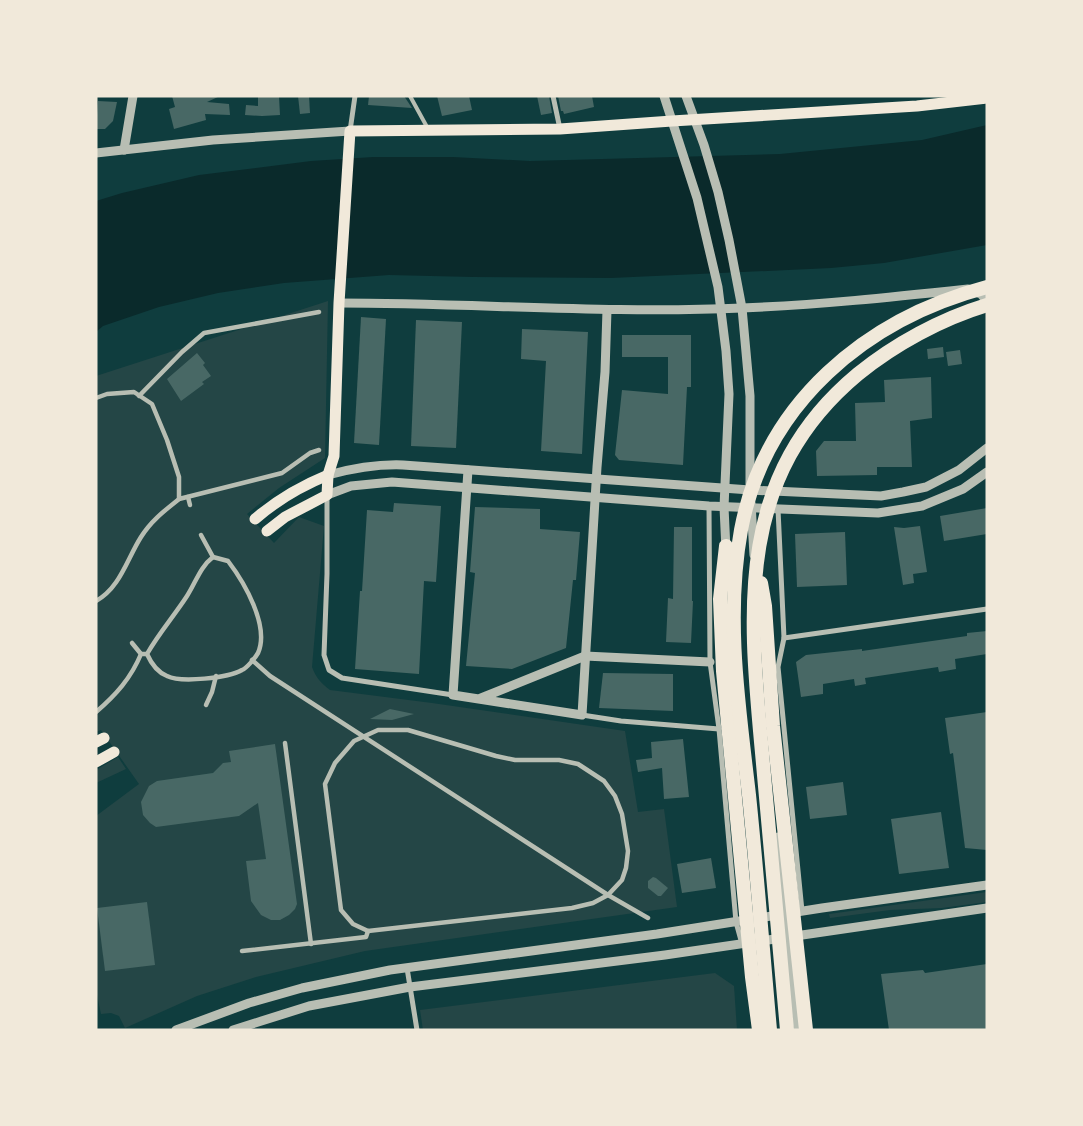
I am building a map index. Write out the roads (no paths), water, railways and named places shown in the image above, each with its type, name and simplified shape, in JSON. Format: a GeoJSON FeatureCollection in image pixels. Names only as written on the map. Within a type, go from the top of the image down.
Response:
{"type":"FeatureCollection","features":[{"type":"Feature","properties":{"kind":"highway"},"geometry":{"type":"LineString","coordinates":[[770,1030],[753,836],[736,682],[734,642],[736,566],[741,530],[750,496],[762,463],[778,432],[799,402],[843,358],[864,342],[917,312],[965,292],[987,286]]}},
{"type":"Feature","properties":{"kind":"highway"},"geometry":{"type":"LineString","coordinates":[[787,1030],[754,648],[756,574],[760,538],[768,505],[784,467],[805,431],[818,414],[850,381],[876,360],[907,340],[972,310],[987,306]]}},
{"type":"Feature","properties":{"kind":"highway"},"geometry":{"type":"LineString","coordinates":[[753,540],[765,606],[773,726],[806,1030]]}},
{"type":"Feature","properties":{"kind":"highway"},"geometry":{"type":"LineString","coordinates":[[726,546],[720,599],[723,671],[752,977],[761,1030]]}},
{"type":"Feature","properties":{"kind":"main road"},"geometry":{"type":"LineString","coordinates":[[267,531],[297,510],[327,495],[328,475],[334,456],[338,303],[350,131],[560,129],[672,120],[917,106],[987,98]]}},
{"type":"Feature","properties":{"kind":"main road"},"geometry":{"type":"LineString","coordinates":[[255,519],[288,494],[328,475]]}},
{"type":"Feature","properties":{"kind":"main road"},"geometry":{"type":"LineString","coordinates":[[96,762],[114,752]]}},
{"type":"Feature","properties":{"kind":"street"},"geometry":{"type":"LineString","coordinates":[[124,150],[133,96]]}},
{"type":"Feature","properties":{"kind":"street"},"geometry":{"type":"LineString","coordinates":[[96,153],[213,140],[350,131],[355,96]]}},
{"type":"Feature","properties":{"kind":"street"},"geometry":{"type":"LineString","coordinates":[[553,96],[560,129]]}},
{"type":"Feature","properties":{"kind":"street"},"geometry":{"type":"LineString","coordinates":[[664,96],[699,206],[718,287],[726,351],[729,394],[724,507],[730,666],[761,1030]]}},
{"type":"Feature","properties":{"kind":"street"},"geometry":{"type":"LineString","coordinates":[[686,96],[704,145],[718,192],[742,308],[750,396],[750,490],[753,540],[764,680],[798,1030]]}},
{"type":"Feature","properties":{"kind":"street"},"geometry":{"type":"LineString","coordinates":[[338,303],[607,310],[742,308],[882,298],[968,289],[981,294],[987,301]]}},
{"type":"Feature","properties":{"kind":"street"},"geometry":{"type":"LineString","coordinates":[[582,715],[605,372],[607,310]]}},
{"type":"Feature","properties":{"kind":"street"},"geometry":{"type":"LineString","coordinates":[[140,396],[182,352],[204,333],[319,312]]}},
{"type":"Feature","properties":{"kind":"street"},"geometry":{"type":"LineString","coordinates":[[96,398],[107,394],[134,392],[152,404],[167,440],[179,477],[180,499]]}},
{"type":"Feature","properties":{"kind":"street"},"geometry":{"type":"LineString","coordinates":[[328,475],[351,468],[381,464],[750,490],[881,496],[926,486],[945,478],[971,462],[987,448]]}},
{"type":"Feature","properties":{"kind":"street"},"geometry":{"type":"LineString","coordinates":[[96,601],[103,598],[117,581],[140,538],[153,519],[180,499],[282,473],[310,453],[319,450]]}},
{"type":"Feature","properties":{"kind":"street"},"geometry":{"type":"LineString","coordinates":[[719,729],[621,721],[342,678],[329,670],[324,654],[327,495],[351,486],[392,482],[724,507],[878,514],[922,506],[942,499],[986,475],[971,462]]}},
{"type":"Feature","properties":{"kind":"street"},"geometry":{"type":"LineString","coordinates":[[453,695],[468,470]]}},
{"type":"Feature","properties":{"kind":"street"},"geometry":{"type":"LineString","coordinates":[[188,497],[190,505]]}},
{"type":"Feature","properties":{"kind":"street"},"geometry":{"type":"LineString","coordinates":[[709,506],[710,662],[719,729],[736,922],[758,989]]}},
{"type":"Feature","properties":{"kind":"street"},"geometry":{"type":"LineString","coordinates":[[778,509],[784,638],[778,667],[802,911]]}},
{"type":"Feature","properties":{"kind":"street"},"geometry":{"type":"LineString","coordinates":[[132,642],[151,664],[165,676],[180,680],[199,680],[243,670],[258,653],[260,642],[259,619],[249,594],[228,561],[213,557],[201,535]]}},
{"type":"Feature","properties":{"kind":"street"},"geometry":{"type":"LineString","coordinates":[[96,712],[124,686],[144,654],[189,593],[204,567],[213,557]]}},
{"type":"Feature","properties":{"kind":"street"},"geometry":{"type":"LineString","coordinates":[[784,638],[987,609]]}},
{"type":"Feature","properties":{"kind":"street"},"geometry":{"type":"LineString","coordinates":[[481,698],[585,656],[710,662]]}},
{"type":"Feature","properties":{"kind":"street"},"geometry":{"type":"LineString","coordinates":[[252,660],[270,676],[320,709],[608,895],[648,918]]}},
{"type":"Feature","properties":{"kind":"street"},"geometry":{"type":"LineString","coordinates":[[206,705],[216,676]]}},
{"type":"Feature","properties":{"kind":"street"},"geometry":{"type":"LineString","coordinates":[[378,730],[408,730],[515,760],[559,760],[578,764],[604,781],[615,796],[622,814],[628,851],[622,880],[608,895],[593,903],[572,908],[368,931],[352,924],[341,910],[325,784],[335,764],[354,741],[363,737],[378,730]]}},
{"type":"Feature","properties":{"kind":"street"},"geometry":{"type":"LineString","coordinates":[[285,743],[311,944]]}},
{"type":"Feature","properties":{"kind":"street"},"geometry":{"type":"LineString","coordinates":[[176,1030],[249,1003],[302,988],[372,974],[987,885]]}},
{"type":"Feature","properties":{"kind":"street"},"geometry":{"type":"LineString","coordinates":[[233,1030],[308,1006],[410,987],[665,955],[987,908]]}},
{"type":"Feature","properties":{"kind":"street"},"geometry":{"type":"LineString","coordinates":[[242,951],[366,937],[368,931]]}},
{"type":"Feature","properties":{"kind":"street"},"geometry":{"type":"LineString","coordinates":[[408,968],[417,1030]]}},
{"type":"Feature","properties":{"kind":"lane"},"geometry":{"type":"LineString","coordinates":[[410,96],[429,131]]}}]}
